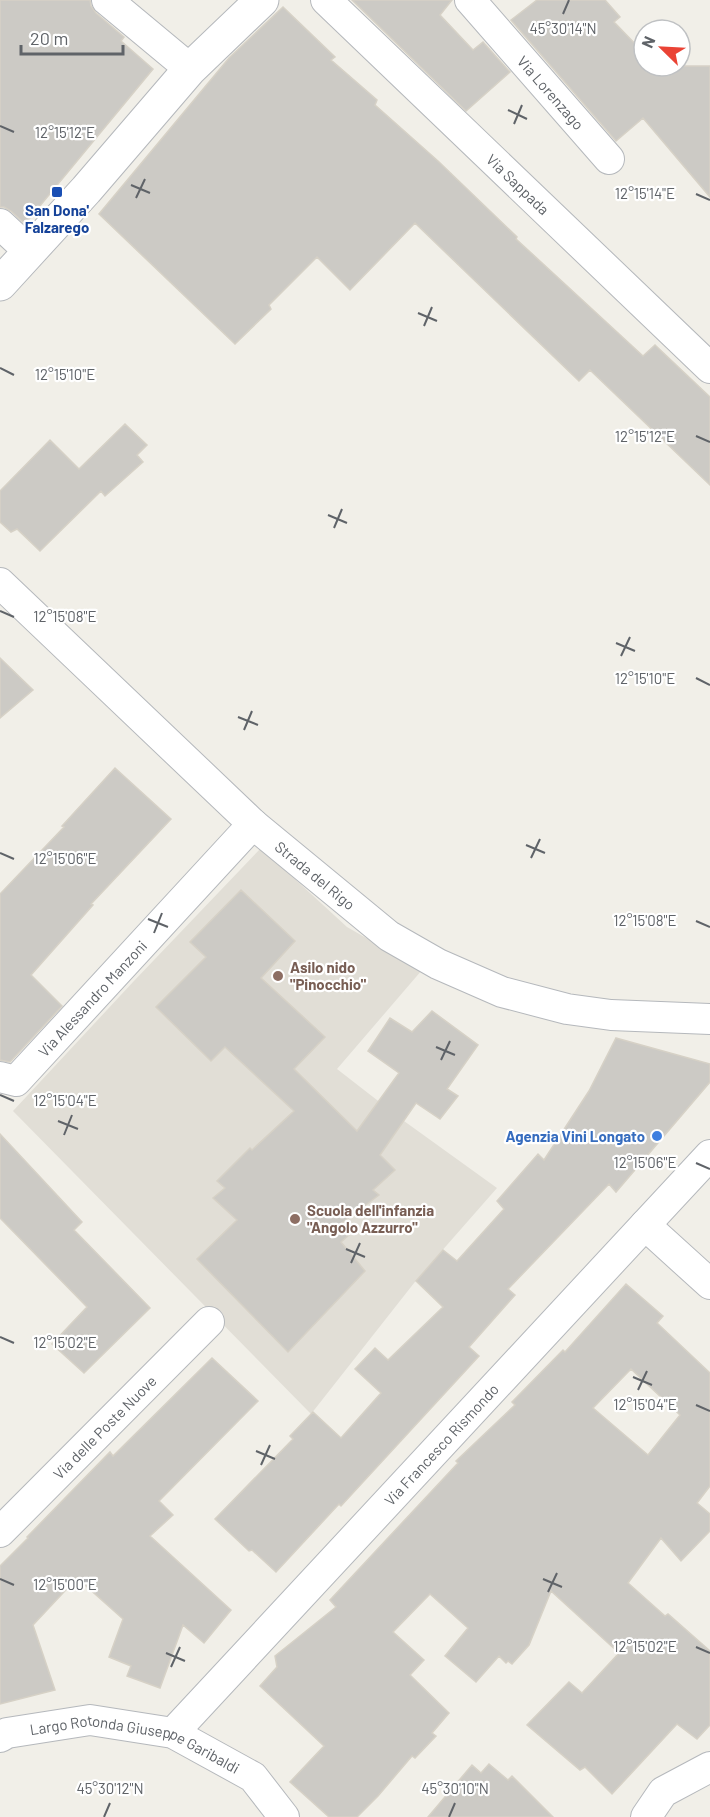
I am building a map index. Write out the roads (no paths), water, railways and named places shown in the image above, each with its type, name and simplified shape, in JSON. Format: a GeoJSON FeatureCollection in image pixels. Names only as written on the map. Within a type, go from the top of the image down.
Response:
{"type":"FeatureCollection","features":[{"type":"Feature","properties":{"kind":"street"},"geometry":{"type":"LineString","coordinates":[[107,0],[190,69]]}},
{"type":"Feature","properties":{"kind":"street"},"geometry":{"type":"LineString","coordinates":[[0,284],[190,69],[262,0]]}},
{"type":"Feature","properties":{"kind":"street","name":"Via Sappada"},"geometry":{"type":"LineString","coordinates":[[326,0],[710,368]]}},
{"type":"Feature","properties":{"kind":"street","name":"Via Lorenzago"},"geometry":{"type":"LineString","coordinates":[[470,0],[609,159]]}},
{"type":"Feature","properties":{"kind":"street"},"geometry":{"type":"LineString","coordinates":[[0,224],[30,252]]}},
{"type":"Feature","properties":{"kind":"street","name":"Strada del Rigo"},"geometry":{"type":"LineString","coordinates":[[0,583],[253,824],[389,936],[438,964],[502,992],[567,1009],[611,1015],[710,1019]]}},
{"type":"Feature","properties":{"kind":"street","name":"Via Alessandro Manzoni"},"geometry":{"type":"LineString","coordinates":[[0,1077],[16,1081],[253,824]]}},
{"type":"Feature","properties":{"kind":"street","name":"Via Francesco Rismondo"},"geometry":{"type":"LineString","coordinates":[[173,1733],[710,1155]]}},
{"type":"Feature","properties":{"kind":"street"},"geometry":{"type":"LineString","coordinates":[[645,1225],[710,1284]]}},
{"type":"Feature","properties":{"kind":"street","name":"Via delle Poste Nuove"},"geometry":{"type":"LineString","coordinates":[[0,1532],[209,1322]]}},
{"type":"Feature","properties":{"kind":"street","name":"Largo Rotonda Giuseppe Garibaldi"},"geometry":{"type":"LineString","coordinates":[[0,1737],[7,1733],[90,1720],[173,1733],[253,1777],[284,1817]]}},
{"type":"Feature","properties":{"kind":"street"},"geometry":{"type":"LineString","coordinates":[[646,1817],[663,1792],[710,1767]]}},
{"type":"Feature","properties":{"kind":"place","name":"San Dona' Falzarego"},"geometry":{"type":"Point","coordinates":[57,192]}},
{"type":"Feature","properties":{"kind":"place","name":"Asilo nido \"Pinocchio\""},"geometry":{"type":"Point","coordinates":[278,976]}},
{"type":"Feature","properties":{"kind":"place","name":"Agenzia Vini Longato"},"geometry":{"type":"Point","coordinates":[657,1136]}},
{"type":"Feature","properties":{"kind":"place","name":"Scuola dell'infanzia \"Angolo Azzurro\""},"geometry":{"type":"Point","coordinates":[295,1219]}}]}
